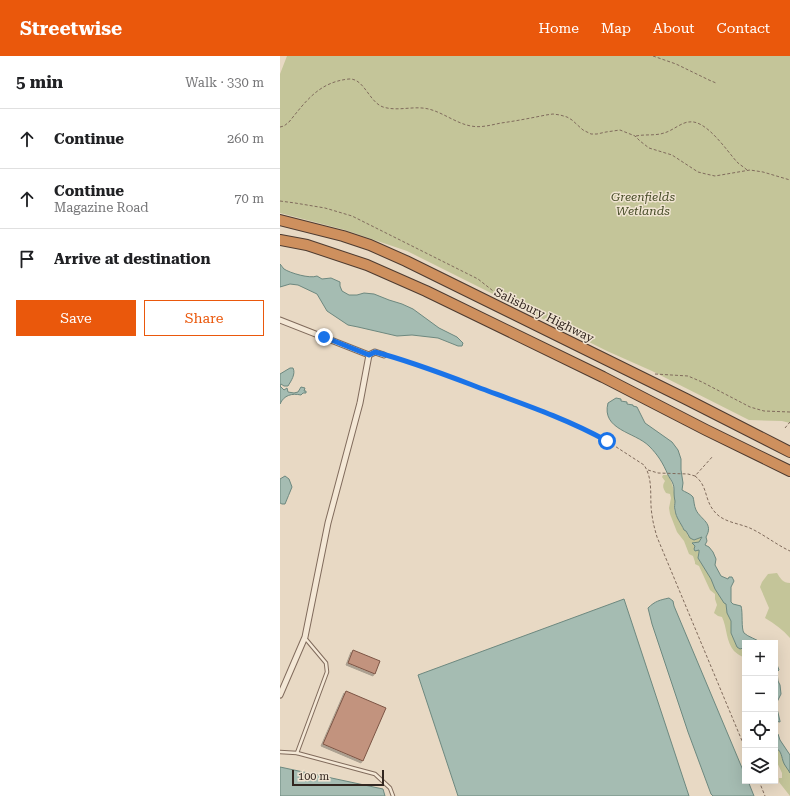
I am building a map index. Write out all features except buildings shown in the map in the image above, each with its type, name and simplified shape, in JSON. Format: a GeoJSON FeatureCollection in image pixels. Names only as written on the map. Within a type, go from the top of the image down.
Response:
{"type":"FeatureCollection","features":[{"type":"Feature","properties":{"kind":"highway","name":"Salisbury Highway"},"geometry":{"type":"LineString","coordinates":[[280,220],[343,236],[370,245],[406,261],[790,452]]}},
{"type":"Feature","properties":{"kind":"highway"},"geometry":{"type":"LineString","coordinates":[[280,240],[307,245],[367,265],[426,291],[603,377],[790,471]]}},
{"type":"Feature","properties":{"kind":"street"},"geometry":{"type":"LineString","coordinates":[[280,320],[369,355],[375,352],[384,355]]}},
{"type":"Feature","properties":{"kind":"street"},"geometry":{"type":"LineString","coordinates":[[280,695],[305,637],[328,523],[360,403],[369,355]]}},
{"type":"Feature","properties":{"kind":"lane"},"geometry":{"type":"LineString","coordinates":[[297,753],[327,672],[326,663],[305,637]]}},
{"type":"Feature","properties":{"kind":"lane"},"geometry":{"type":"LineString","coordinates":[[280,752],[297,753],[375,774],[390,788],[393,796]]}},
{"type":"Feature","properties":{"kind":"path"},"geometry":{"type":"LineString","coordinates":[[653,56],[676,64],[716,83]]}},
{"type":"Feature","properties":{"kind":"path"},"geometry":{"type":"LineString","coordinates":[[280,127],[289,122],[316,91],[326,85],[350,78],[362,84],[368,94],[383,107],[401,109],[422,108],[432,110],[458,122],[471,126],[482,126],[560,114],[572,120],[583,130],[591,134],[620,130],[635,136],[649,148],[672,155],[698,172],[715,176],[747,170],[763,172],[790,180]]}},
{"type":"Feature","properties":{"kind":"path"},"geometry":{"type":"LineString","coordinates":[[635,136],[663,133],[688,122],[693,122],[707,129],[719,140],[737,162],[747,170]]}},
{"type":"Feature","properties":{"kind":"path"},"geometry":{"type":"LineString","coordinates":[[280,201],[325,208],[352,216],[478,279],[505,301]]}},
{"type":"Feature","properties":{"kind":"path"},"geometry":{"type":"LineString","coordinates":[[384,355],[420,366],[556,417],[607,441],[644,465],[650,480],[650,502],[657,537],[742,741]]}},
{"type":"Feature","properties":{"kind":"path"},"geometry":{"type":"LineString","coordinates":[[651,374],[688,376],[750,407],[764,411],[790,412]]}},
{"type":"Feature","properties":{"kind":"path"},"geometry":{"type":"LineString","coordinates":[[785,428],[790,422]]}},
{"type":"Feature","properties":{"kind":"path"},"geometry":{"type":"LineString","coordinates":[[695,476],[713,456]]}},
{"type":"Feature","properties":{"kind":"path"},"geometry":{"type":"LineString","coordinates":[[647,470],[695,476],[702,483],[709,504],[718,516],[730,522],[752,529],[790,551]]}},
{"type":"Feature","properties":{"kind":"path"},"geometry":{"type":"LineString","coordinates":[[759,784],[765,796]]}},
{"type":"Feature","properties":{"kind":"green space","name":"Greenfields Wetlands"},"geometry":{"type":"Polygon","coordinates":[[[287,56],[790,56],[790,423],[782,421],[749,420],[407,251],[345,230],[280,213],[280,74],[287,56]]]}},
{"type":"Feature","properties":{"kind":"green space"},"geometry":{"type":"Polygon","coordinates":[[[663,475],[668,475],[671,481],[674,490],[674,509],[688,536],[702,537],[700,542],[693,544],[695,546],[695,551],[699,550],[698,558],[711,579],[715,589],[726,604],[727,612],[731,621],[731,633],[737,647],[742,648],[742,656],[736,653],[731,647],[722,617],[714,613],[717,605],[715,594],[710,590],[699,566],[695,564],[693,556],[689,554],[684,541],[677,532],[670,514],[670,494],[666,493],[663,484],[665,481],[662,477],[663,475]]]}},
{"type":"Feature","properties":{"kind":"green space"},"geometry":{"type":"Polygon","coordinates":[[[777,573],[784,581],[790,583],[790,638],[779,627],[765,618],[769,608],[760,587],[768,574],[777,573]]]}},
{"type":"Feature","properties":{"kind":"green space"},"geometry":{"type":"Polygon","coordinates":[[[778,749],[780,750],[783,761],[790,773],[790,796],[779,782],[779,778],[782,778],[782,773],[778,764],[778,749]]]}},
{"type":"Feature","properties":{"kind":"shaded area"},"geometry":{"type":"Polygon","coordinates":[[[280,264],[287,271],[295,274],[310,277],[317,276],[322,279],[331,278],[340,282],[342,291],[349,295],[364,293],[374,294],[402,304],[413,309],[439,328],[457,337],[463,343],[462,346],[458,346],[438,338],[412,335],[397,336],[348,325],[327,311],[317,294],[298,285],[290,284],[280,287],[280,264]]]}},
{"type":"Feature","properties":{"kind":"shaded area"},"geometry":{"type":"Polygon","coordinates":[[[290,368],[293,368],[294,375],[288,386],[281,384],[280,386],[280,374],[290,368]]]}},
{"type":"Feature","properties":{"kind":"shaded area"},"geometry":{"type":"Polygon","coordinates":[[[280,386],[284,390],[287,388],[288,392],[294,393],[298,392],[301,387],[305,388],[304,391],[306,391],[306,393],[301,395],[289,395],[280,404],[280,386]]]}},
{"type":"Feature","properties":{"kind":"shaded area"},"geometry":{"type":"Polygon","coordinates":[[[616,398],[637,407],[645,423],[672,442],[678,450],[681,459],[683,483],[682,490],[693,497],[696,510],[708,525],[709,528],[705,545],[713,552],[716,559],[715,565],[721,576],[728,579],[729,577],[732,577],[734,581],[731,587],[731,602],[741,606],[744,633],[757,640],[742,640],[742,648],[737,647],[731,633],[731,621],[727,613],[726,604],[715,589],[711,579],[698,558],[699,550],[695,551],[695,546],[692,543],[699,542],[702,537],[694,540],[690,538],[684,530],[677,518],[673,485],[662,463],[649,446],[643,441],[614,425],[609,419],[607,412],[608,403],[616,398]]]}},
{"type":"Feature","properties":{"kind":"shaded area"},"geometry":{"type":"Polygon","coordinates":[[[285,476],[289,479],[292,487],[285,504],[282,504],[280,503],[280,479],[285,476]]]}},
{"type":"Feature","properties":{"kind":"shaded area"},"geometry":{"type":"Polygon","coordinates":[[[669,598],[673,601],[742,768],[742,784],[749,784],[754,796],[713,796],[711,794],[688,732],[652,624],[648,608],[658,601],[669,598]]]}},
{"type":"Feature","properties":{"kind":"shaded area"},"geometry":{"type":"Polygon","coordinates":[[[624,599],[689,796],[458,796],[418,675],[624,599]]]}},
{"type":"Feature","properties":{"kind":"shaded area"},"geometry":{"type":"Polygon","coordinates":[[[778,681],[780,685],[781,694],[778,700],[778,681]]]}},
{"type":"Feature","properties":{"kind":"shaded area"},"geometry":{"type":"Polygon","coordinates":[[[778,734],[780,740],[790,755],[790,773],[784,762],[778,749],[778,734]]]}},
{"type":"Feature","properties":{"kind":"shaded area"},"geometry":{"type":"Polygon","coordinates":[[[280,767],[383,789],[385,796],[280,796],[280,767]]]}},
{"type":"Feature","properties":{"kind":"route"},"geometry":{"type":"LineString","coordinates":[[324,337],[369,355],[375,352],[420,366],[556,417],[607,441]]}}]}
